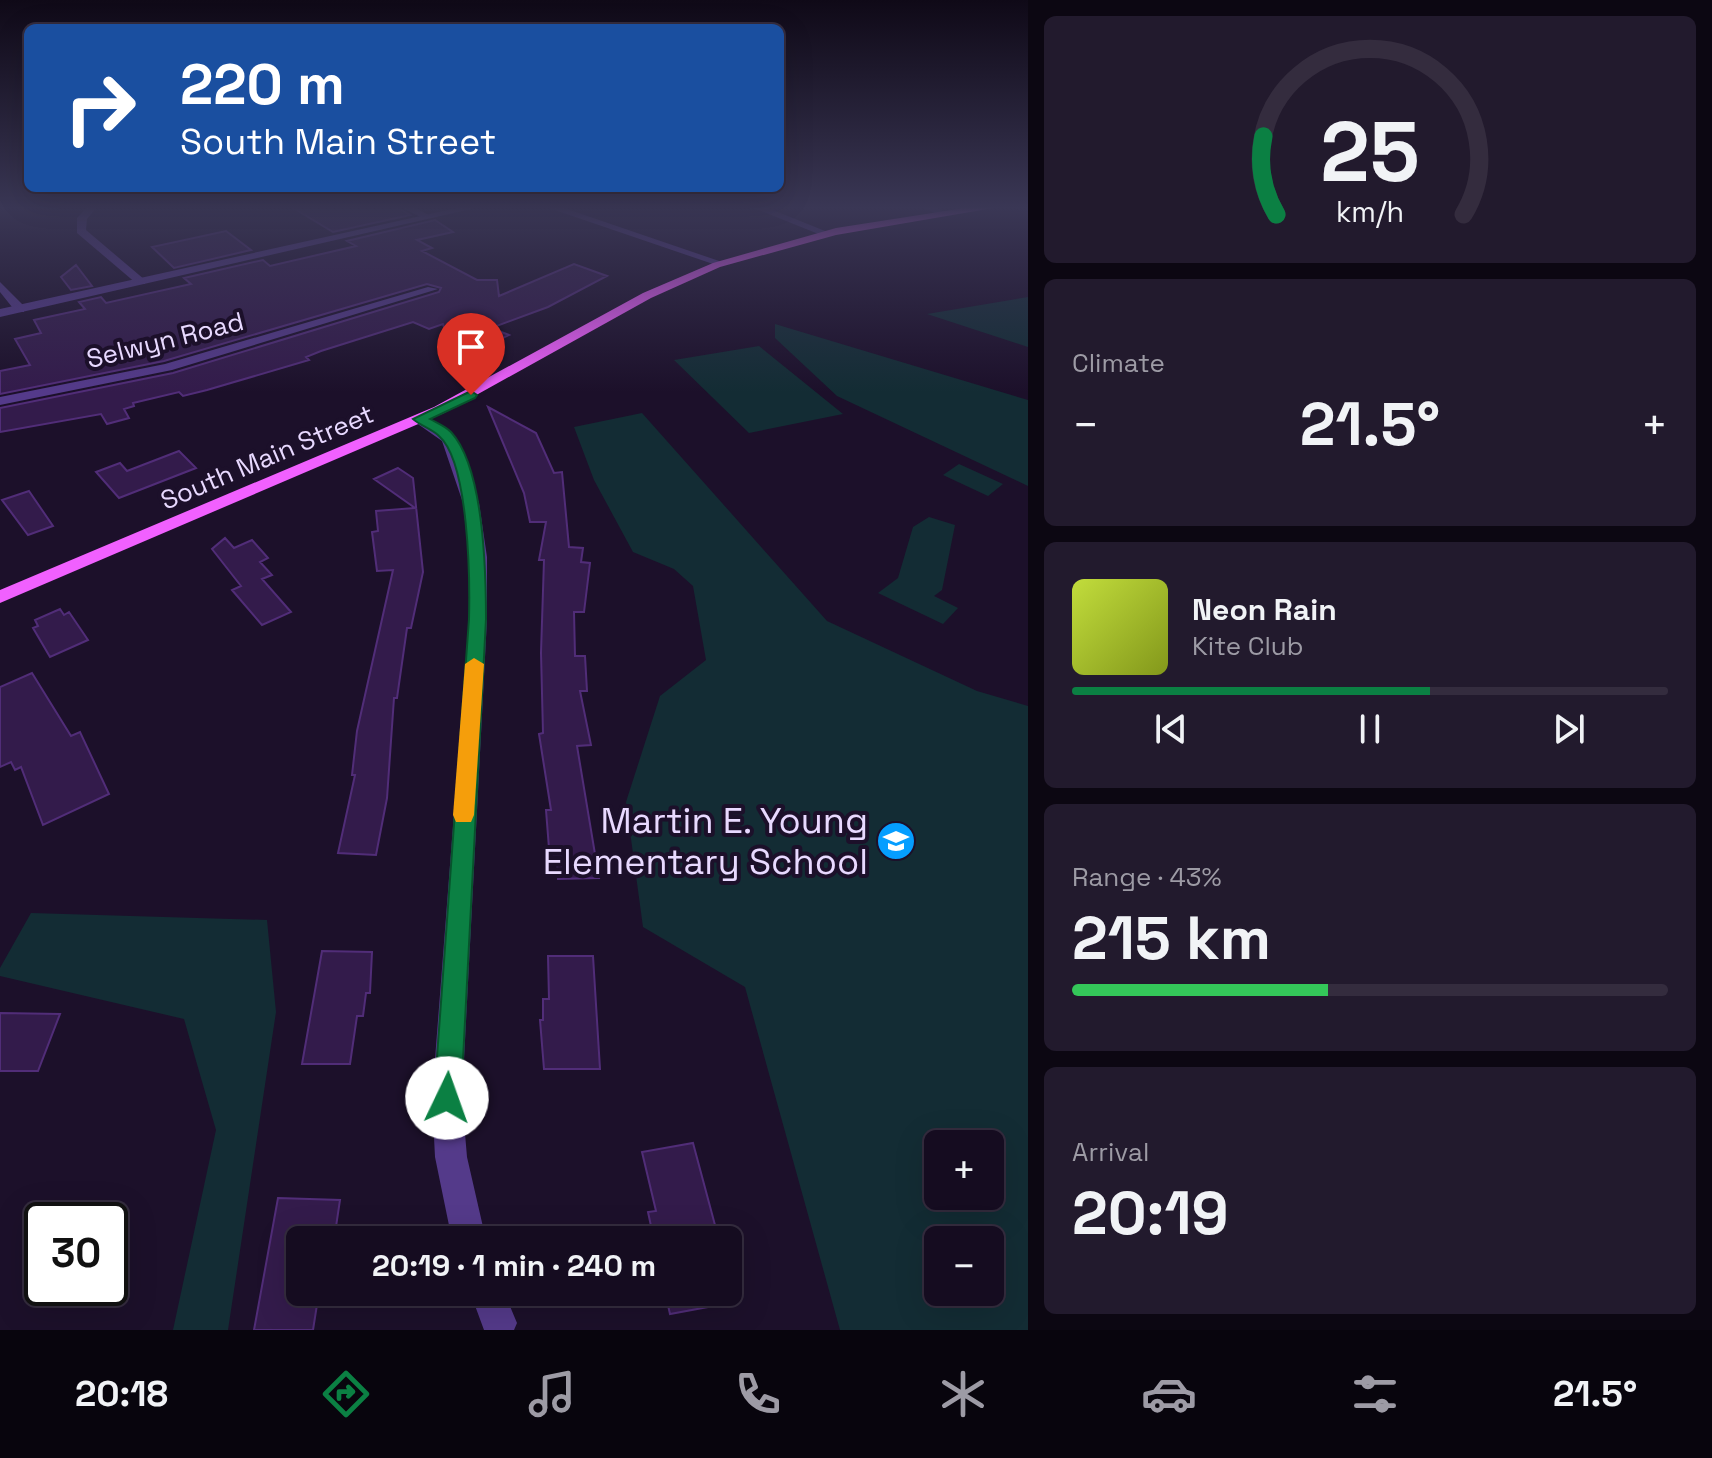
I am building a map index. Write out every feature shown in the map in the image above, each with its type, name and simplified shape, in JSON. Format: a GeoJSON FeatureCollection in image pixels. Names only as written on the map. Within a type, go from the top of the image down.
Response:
{"type":"FeatureCollection","features":[{"type":"Feature","properties":{"kind":"main road","name":"South Main Street"},"geometry":{"type":"LineString","coordinates":[[0,597],[420,419],[527,366],[652,293],[709,268]]}},
{"type":"Feature","properties":{"kind":"street"},"geometry":{"type":"LineString","coordinates":[[125,268],[141,282]]}},
{"type":"Feature","properties":{"kind":"street"},"geometry":{"type":"LineString","coordinates":[[0,313],[203,268]]}},
{"type":"Feature","properties":{"kind":"street"},"geometry":{"type":"LineString","coordinates":[[0,285],[20,309]]}},
{"type":"Feature","properties":{"kind":"street","name":"Selwyn Road"},"geometry":{"type":"LineString","coordinates":[[0,401],[167,367],[432,289]]}},
{"type":"Feature","properties":{"kind":"street"},"geometry":{"type":"LineString","coordinates":[[420,419],[444,433],[453,446],[471,503],[478,557],[478,619],[447,1098],[451,1157],[466,1226]]}},
{"type":"Feature","properties":{"kind":"shaded area"},"geometry":{"type":"Polygon","coordinates":[[[1028,297],[1028,347],[927,314],[1028,297]]]}},
{"type":"Feature","properties":{"kind":"shaded area"},"geometry":{"type":"Polygon","coordinates":[[[775,324],[1028,400],[1028,486],[837,396],[775,338],[775,324]]]}},
{"type":"Feature","properties":{"kind":"shaded area"},"geometry":{"type":"Polygon","coordinates":[[[759,346],[843,414],[749,433],[674,360],[759,346]]]}},
{"type":"Feature","properties":{"kind":"shaded area"},"geometry":{"type":"Polygon","coordinates":[[[642,413],[827,621],[977,691],[1028,706],[1028,1330],[840,1330],[745,987],[643,927],[626,802],[660,696],[706,660],[693,586],[674,569],[633,552],[594,480],[574,427],[642,413]]]}},
{"type":"Feature","properties":{"kind":"shaded area"},"geometry":{"type":"Polygon","coordinates":[[[959,464],[1003,484],[988,496],[943,475],[959,464]]]}},
{"type":"Feature","properties":{"kind":"shaded area"},"geometry":{"type":"Polygon","coordinates":[[[929,517],[955,525],[942,590],[934,596],[958,608],[943,624],[878,593],[898,578],[913,527],[929,517]]]}},
{"type":"Feature","properties":{"kind":"shaded area"},"geometry":{"type":"Polygon","coordinates":[[[31,913],[267,920],[276,1012],[228,1330],[173,1330],[216,1130],[184,1019],[0,976],[0,968],[31,913]]]}},
{"type":"Feature","properties":{"kind":"building"},"geometry":{"type":"Polygon","coordinates":[[[72,268],[78,268],[92,286],[71,290],[61,277],[72,268]]]}},
{"type":"Feature","properties":{"kind":"building"},"geometry":{"type":"Polygon","coordinates":[[[228,268],[454,268],[477,280],[497,280],[499,296],[564,268],[585,268],[607,276],[548,307],[491,328],[509,335],[477,351],[447,337],[443,324],[429,329],[413,322],[321,351],[306,357],[309,360],[207,390],[183,396],[179,392],[133,403],[134,406],[124,409],[129,418],[107,424],[101,414],[0,432],[0,408],[173,373],[439,292],[441,288],[427,284],[164,361],[0,394],[0,371],[30,365],[15,339],[41,333],[34,320],[85,309],[79,302],[101,297],[106,303],[191,284],[184,278],[228,268]]]}},
{"type":"Feature","properties":{"kind":"building"},"geometry":{"type":"Polygon","coordinates":[[[488,407],[536,433],[554,473],[562,472],[569,547],[583,548],[581,562],[590,563],[584,612],[574,612],[575,656],[585,656],[587,691],[580,691],[591,745],[577,746],[599,878],[558,879],[557,861],[550,861],[546,810],[551,810],[539,734],[543,733],[541,653],[544,560],[539,560],[546,522],[530,522],[524,493],[488,407]]]}},
{"type":"Feature","properties":{"kind":"building"},"geometry":{"type":"Polygon","coordinates":[[[179,451],[196,468],[119,498],[96,472],[120,463],[127,471],[179,451]]]}},
{"type":"Feature","properties":{"kind":"building"},"geometry":{"type":"Polygon","coordinates":[[[398,468],[413,478],[423,572],[411,628],[407,628],[397,698],[394,698],[387,798],[376,855],[338,853],[355,775],[352,775],[357,731],[393,570],[377,571],[372,532],[378,531],[376,511],[415,508],[374,479],[398,468]]]}},
{"type":"Feature","properties":{"kind":"building"},"geometry":{"type":"Polygon","coordinates":[[[29,491],[53,526],[28,535],[2,500],[29,491]]]}},
{"type":"Feature","properties":{"kind":"building"},"geometry":{"type":"Polygon","coordinates":[[[225,538],[234,548],[252,540],[268,558],[260,562],[272,575],[262,579],[291,612],[262,625],[232,590],[241,586],[212,549],[225,538]]]}},
{"type":"Feature","properties":{"kind":"building"},"geometry":{"type":"Polygon","coordinates":[[[60,609],[64,615],[69,612],[88,640],[50,657],[33,628],[38,626],[35,620],[60,609]]]}},
{"type":"Feature","properties":{"kind":"building"},"geometry":{"type":"Polygon","coordinates":[[[32,673],[71,736],[80,732],[109,794],[43,825],[21,767],[15,770],[11,762],[0,767],[0,687],[32,673]]]}},
{"type":"Feature","properties":{"kind":"building"},"geometry":{"type":"Polygon","coordinates":[[[322,951],[372,952],[370,993],[366,993],[363,1016],[357,1016],[350,1064],[302,1064],[322,951]]]}},
{"type":"Feature","properties":{"kind":"building"},"geometry":{"type":"Polygon","coordinates":[[[548,956],[593,956],[600,1069],[544,1069],[540,1020],[543,1020],[543,999],[549,999],[548,956]]]}},
{"type":"Feature","properties":{"kind":"building"},"geometry":{"type":"Polygon","coordinates":[[[0,1013],[60,1014],[38,1071],[0,1071],[0,1013]]]}},
{"type":"Feature","properties":{"kind":"building"},"geometry":{"type":"Polygon","coordinates":[[[693,1143],[715,1226],[651,1226],[648,1212],[656,1211],[642,1152],[693,1143]]]}},
{"type":"Feature","properties":{"kind":"building"},"geometry":{"type":"Polygon","coordinates":[[[278,1198],[340,1200],[336,1226],[286,1226],[286,1306],[317,1306],[313,1330],[254,1330],[278,1198]]]}},
{"type":"Feature","properties":{"kind":"building"},"geometry":{"type":"Polygon","coordinates":[[[668,1306],[714,1306],[670,1314],[668,1306]]]}},
{"type":"Feature","properties":{"kind":"slow traffic"},"geometry":{"type":"LineString","coordinates":[[464,815],[474,664]]}},
{"type":"Feature","properties":{"kind":"place","name":"Martin E. Young Elementary School"},"geometry":{"type":"Point","coordinates":[896,841]}},
{"type":"Feature","properties":{"kind":"route"},"geometry":{"type":"LineString","coordinates":[[447,1098],[479,579],[471,503],[453,446],[444,433],[420,419],[471,395]]}}]}
